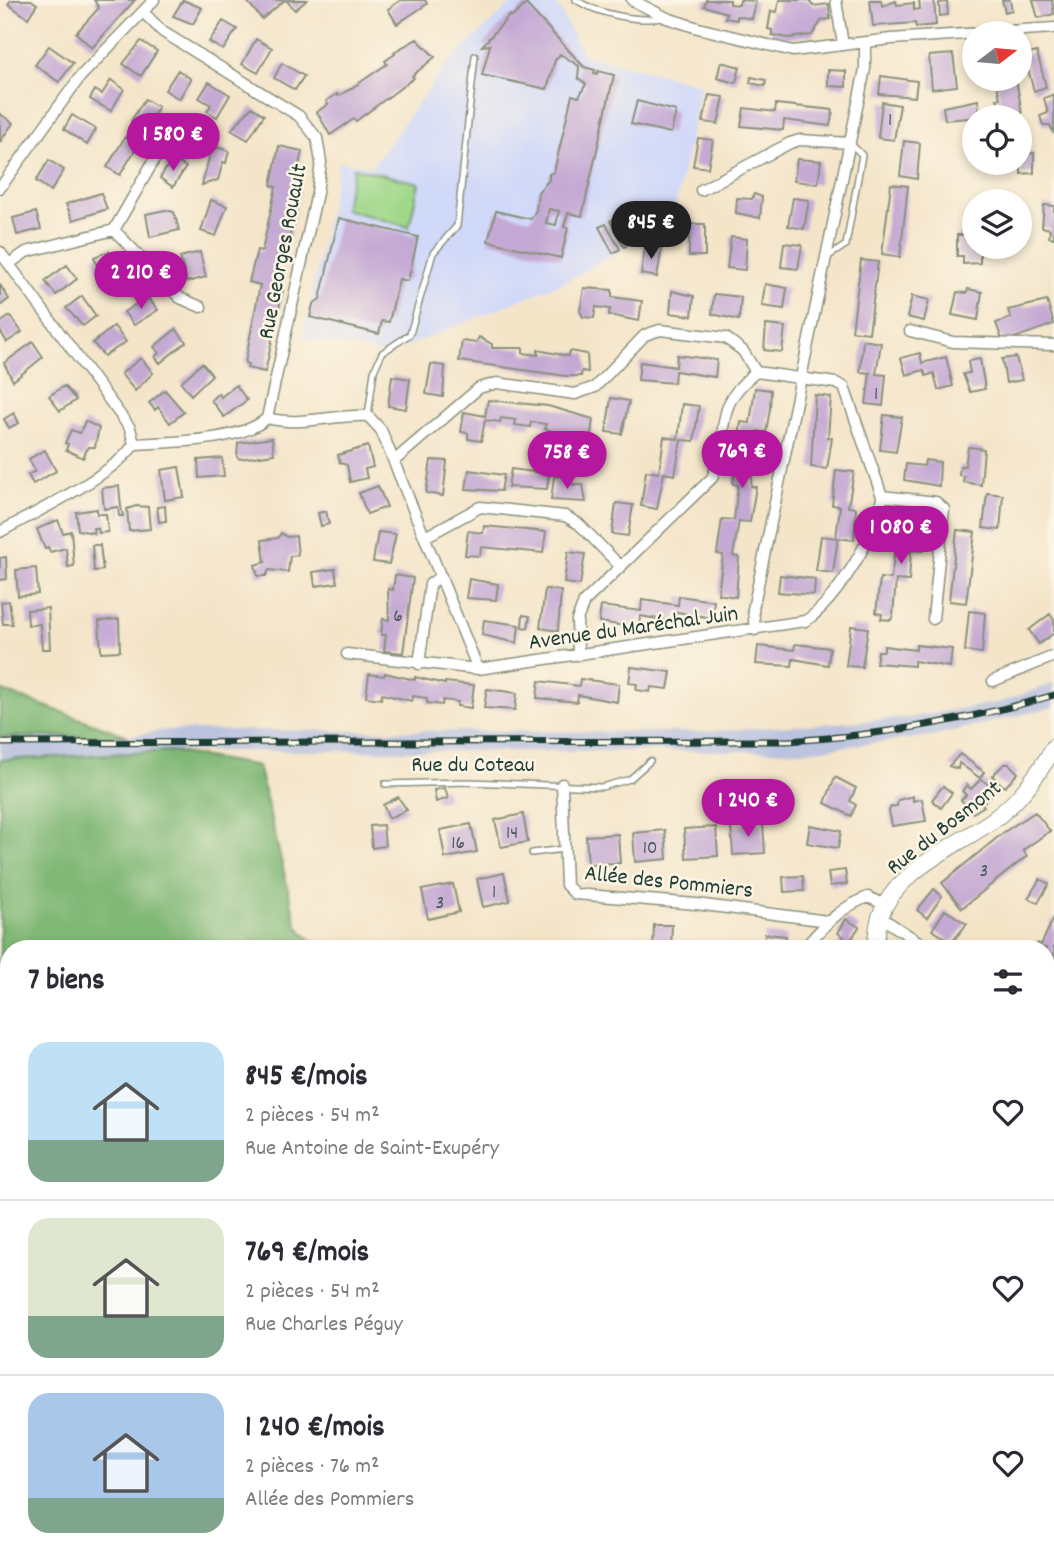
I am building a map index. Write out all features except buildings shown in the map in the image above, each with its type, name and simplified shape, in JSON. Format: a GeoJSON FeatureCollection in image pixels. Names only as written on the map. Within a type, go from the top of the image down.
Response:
{"type":"FeatureCollection","features":[{"type":"Feature","properties":{"kind":"street"},"geometry":{"type":"LineString","coordinates":[[0,188],[80,77],[154,0]]}},
{"type":"Feature","properties":{"kind":"street"},"geometry":{"type":"LineString","coordinates":[[632,0],[667,18],[793,51],[865,42],[1054,28]]}},
{"type":"Feature","properties":{"kind":"street"},"geometry":{"type":"LineString","coordinates":[[836,0],[843,44]]}},
{"type":"Feature","properties":{"kind":"street","name":"Rue Georges Rouault"},"geometry":{"type":"LineString","coordinates":[[143,12],[163,32],[299,116],[317,138],[321,162],[317,193],[267,418]]}},
{"type":"Feature","properties":{"kind":"street","name":"Avenue du Maréchal Juin"},"geometry":{"type":"LineString","coordinates":[[346,654],[478,669],[755,630],[753,609],[828,256],[864,69],[865,42]]}},
{"type":"Feature","properties":{"kind":"street"},"geometry":{"type":"LineString","coordinates":[[9,264],[26,252],[114,230],[165,142],[184,129]]}},
{"type":"Feature","properties":{"kind":"street"},"geometry":{"type":"LineString","coordinates":[[701,190],[790,143],[800,140],[850,143]]}},
{"type":"Feature","properties":{"kind":"street"},"geometry":{"type":"LineString","coordinates":[[114,230],[180,298],[201,306]]}},
{"type":"Feature","properties":{"kind":"street"},"geometry":{"type":"LineString","coordinates":[[0,252],[130,428],[134,444],[128,453],[78,488],[0,532]]}},
{"type":"Feature","properties":{"kind":"street"},"geometry":{"type":"LineString","coordinates":[[394,461],[479,388],[498,383],[575,394],[595,387],[645,335],[660,330],[726,338],[743,351],[756,372]]}},
{"type":"Feature","properties":{"kind":"street"},"geometry":{"type":"LineString","coordinates":[[910,331],[953,342],[1054,345]]}},
{"type":"Feature","properties":{"kind":"street"},"geometry":{"type":"LineString","coordinates":[[578,655],[577,620],[584,602],[712,478],[718,465],[726,408],[736,388],[756,372],[845,387],[882,496],[877,524],[818,614],[805,621],[755,630]]}},
{"type":"Feature","properties":{"kind":"street"},"geometry":{"type":"LineString","coordinates":[[134,444],[200,439],[257,428],[267,418],[283,423],[348,415],[368,416],[381,430],[478,669]]}},
{"type":"Feature","properties":{"kind":"street"},"geometry":{"type":"LineString","coordinates":[[882,496],[936,502],[944,509],[933,619]]}},
{"type":"Feature","properties":{"kind":"street"},"geometry":{"type":"LineString","coordinates":[[425,537],[480,507],[565,516],[579,524],[621,567]]}},
{"type":"Feature","properties":{"kind":"street"},"geometry":{"type":"LineString","coordinates":[[419,664],[430,584],[441,576]]}},
{"type":"Feature","properties":{"kind":"street"},"geometry":{"type":"LineString","coordinates":[[993,681],[1054,656]]}},
{"type":"Feature","properties":{"kind":"street","name":"Rue du Bosmont"},"geometry":{"type":"LineString","coordinates":[[883,911],[909,877],[1012,804],[1053,753]]}},
{"type":"Feature","properties":{"kind":"street","name":"Allée des Pommiers"},"geometry":{"type":"LineString","coordinates":[[562,784],[566,885],[575,894],[696,904],[828,920]]}},
{"type":"Feature","properties":{"kind":"street"},"geometry":{"type":"LineString","coordinates":[[811,940],[828,920],[849,904],[869,897],[918,940]]}},
{"type":"Feature","properties":{"kind":"street"},"geometry":{"type":"LineString","coordinates":[[877,940],[883,911]]}},
{"type":"Feature","properties":{"kind":"lane"},"geometry":{"type":"LineString","coordinates":[[576,0],[591,7],[646,21],[667,18]]}},
{"type":"Feature","properties":{"kind":"lane"},"geometry":{"type":"LineString","coordinates":[[368,416],[374,371],[382,353],[410,334],[433,253],[457,226],[475,55]]}},
{"type":"Feature","properties":{"kind":"lane","name":"Rue du Coteau"},"geometry":{"type":"LineString","coordinates":[[386,784],[468,782],[613,785],[630,779],[650,761]]}},
{"type":"Feature","properties":{"kind":"lane"},"geometry":{"type":"LineString","coordinates":[[532,853],[565,849]]}},
{"type":"Feature","properties":{"kind":"shaded area"},"geometry":{"type":"Polygon","coordinates":[[[515,0],[555,0],[583,55],[701,84],[673,219],[567,281],[388,354],[303,338],[339,162],[372,166],[447,64],[515,0]]]}},
{"type":"Feature","properties":{"kind":"shaded area"},"geometry":{"type":"Polygon","coordinates":[[[1054,683],[1054,707],[932,736],[806,751],[170,751],[0,760],[0,737],[128,736],[165,730],[699,732],[907,718],[1001,702],[1054,683]]]}},
{"type":"Feature","properties":{"kind":"green space"},"geometry":{"type":"Polygon","coordinates":[[[354,168],[419,183],[409,227],[344,209],[354,168]]]}},
{"type":"Feature","properties":{"kind":"green space"},"geometry":{"type":"Polygon","coordinates":[[[0,690],[128,736],[0,737],[0,690]]]}},
{"type":"Feature","properties":{"kind":"green space"},"geometry":{"type":"Polygon","coordinates":[[[170,751],[258,766],[297,926],[310,940],[0,940],[0,760],[170,751]]]}},
{"type":"Feature","properties":{"kind":"railway"},"geometry":{"type":"LineString","coordinates":[[0,743],[787,741],[922,726],[1054,695]]}}]}
